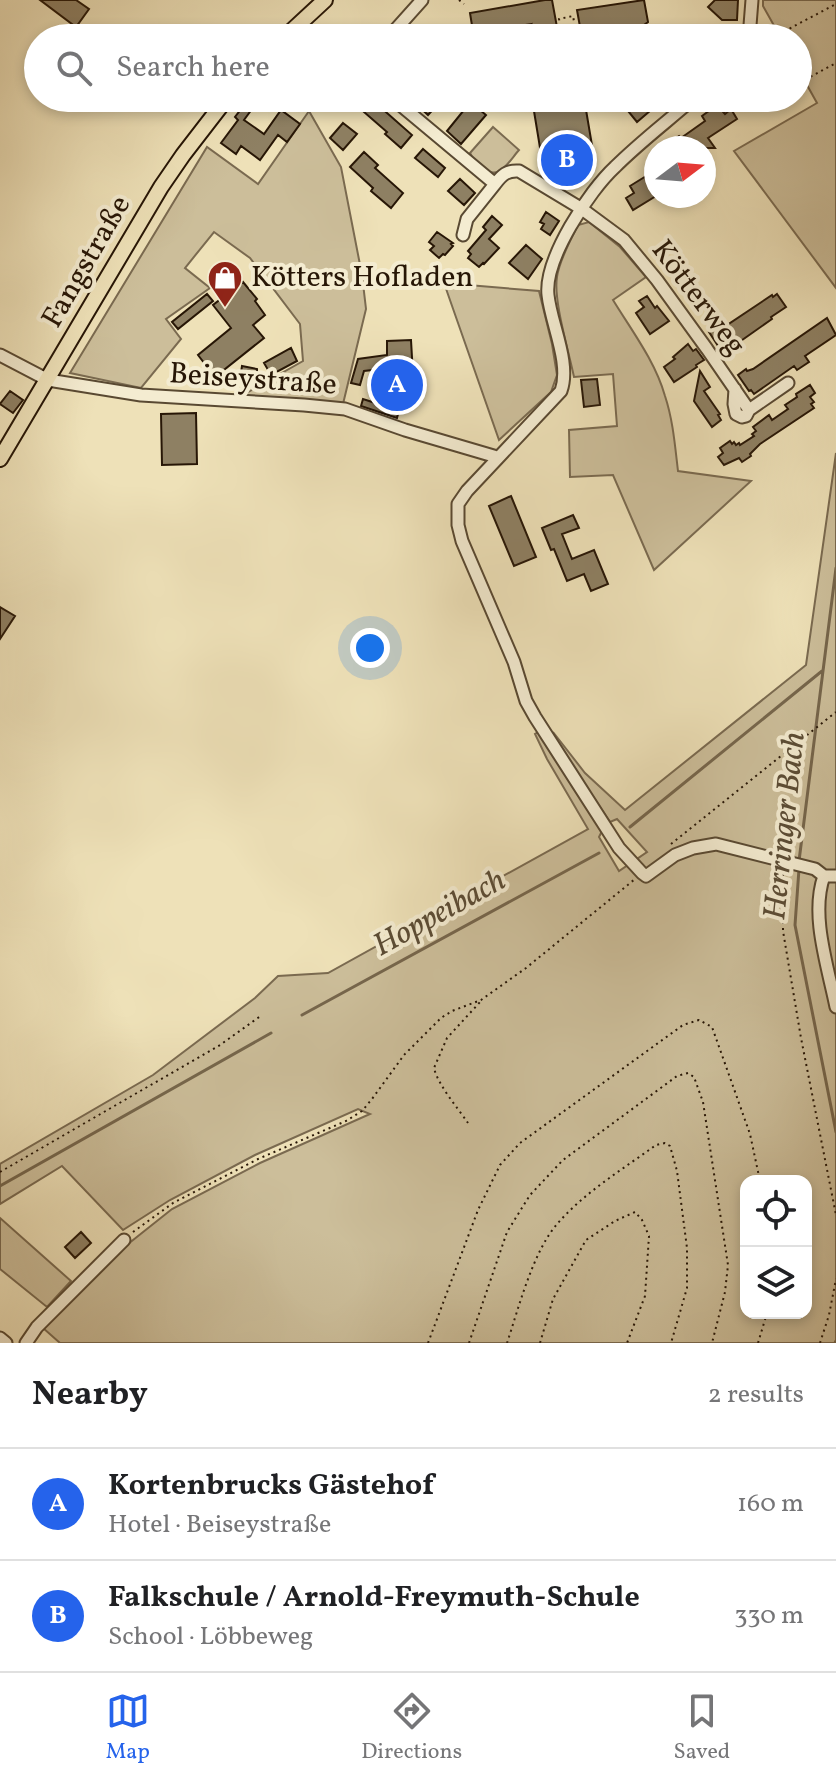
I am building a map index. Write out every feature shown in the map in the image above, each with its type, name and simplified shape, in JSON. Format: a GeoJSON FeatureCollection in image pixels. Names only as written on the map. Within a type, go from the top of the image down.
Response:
{"type":"FeatureCollection","features":[{"type":"Feature","properties":{"kind":"main road"},"geometry":{"type":"LineString","coordinates":[[299,24],[325,0]]}},
{"type":"Feature","properties":{"kind":"main road","name":"Fangstraße"},"geometry":{"type":"LineString","coordinates":[[0,459],[161,187],[217,112]]}},
{"type":"Feature","properties":{"kind":"street"},"geometry":{"type":"LineString","coordinates":[[401,24],[422,0]]}},
{"type":"Feature","properties":{"kind":"street"},"geometry":{"type":"LineString","coordinates":[[750,24],[752,0]]}},
{"type":"Feature","properties":{"kind":"street"},"geometry":{"type":"LineString","coordinates":[[409,112],[495,184],[467,219],[463,235]]}},
{"type":"Feature","properties":{"kind":"street"},"geometry":{"type":"LineString","coordinates":[[678,112],[613,168],[568,231],[556,255],[547,291],[560,350],[564,382],[561,391],[467,491],[458,504],[458,525],[514,662],[526,701],[619,848],[641,872],[646,876],[675,855],[716,844],[825,873],[818,913],[836,1007]]}},
{"type":"Feature","properties":{"kind":"street","name":"Kötterweg"},"geometry":{"type":"LineString","coordinates":[[495,184],[504,173],[519,171],[582,209],[624,240],[699,337],[749,410],[788,383]]}},
{"type":"Feature","properties":{"kind":"street","name":"Beiseystraße"},"geometry":{"type":"LineString","coordinates":[[0,355],[48,380],[149,396],[345,409],[497,457]]}},
{"type":"Feature","properties":{"kind":"street"},"geometry":{"type":"LineString","coordinates":[[26,1343],[37,1327],[124,1240]]}},
{"type":"Feature","properties":{"kind":"street"},"geometry":{"type":"LineString","coordinates":[[0,1338],[6,1343]]}},
{"type":"Feature","properties":{"kind":"path"},"geometry":{"type":"LineString","coordinates":[[459,0],[464,4]]}},
{"type":"Feature","properties":{"kind":"path"},"geometry":{"type":"LineString","coordinates":[[798,24],[836,4]]}},
{"type":"Feature","properties":{"kind":"path"},"geometry":{"type":"LineString","coordinates":[[560,24],[559,19],[573,16],[574,24]]}},
{"type":"Feature","properties":{"kind":"path"},"geometry":{"type":"LineString","coordinates":[[812,76],[836,63]]}},
{"type":"Feature","properties":{"kind":"path"},"geometry":{"type":"LineString","coordinates":[[667,847],[836,712]]}},
{"type":"Feature","properties":{"kind":"path"},"geometry":{"type":"LineString","coordinates":[[785,861],[783,931],[836,1215]]}},
{"type":"Feature","properties":{"kind":"path"},"geometry":{"type":"LineString","coordinates":[[468,1123],[434,1073],[447,1038],[481,1000],[526,968],[641,872]]}},
{"type":"Feature","properties":{"kind":"path"},"geometry":{"type":"LineString","coordinates":[[124,1240],[173,1203],[362,1111],[428,1029],[452,1011],[481,1000]]}},
{"type":"Feature","properties":{"kind":"path"},"geometry":{"type":"LineString","coordinates":[[0,1172],[220,1045],[262,1015]]}},
{"type":"Feature","properties":{"kind":"path"},"geometry":{"type":"LineString","coordinates":[[428,1343],[478,1210],[500,1165],[520,1143],[683,1025],[699,1020],[712,1027],[750,1134],[759,1175]]}},
{"type":"Feature","properties":{"kind":"path"},"geometry":{"type":"LineString","coordinates":[[469,1343],[507,1232],[530,1195],[563,1160],[677,1076],[688,1073],[694,1077],[703,1102],[728,1265],[725,1292],[712,1343]]}},
{"type":"Feature","properties":{"kind":"path"},"geometry":{"type":"LineString","coordinates":[[507,1343],[542,1248],[557,1224],[588,1194],[656,1145],[665,1143],[670,1146],[677,1171],[687,1248],[687,1288],[671,1343]]}},
{"type":"Feature","properties":{"kind":"path"},"geometry":{"type":"LineString","coordinates":[[540,1343],[553,1299],[586,1240],[635,1212],[649,1236],[645,1296],[627,1343]]}},
{"type":"Feature","properties":{"kind":"path"},"geometry":{"type":"LineString","coordinates":[[820,1343],[836,1279]]}},
{"type":"Feature","properties":{"kind":"path"},"geometry":{"type":"LineString","coordinates":[[758,1343],[765,1319]]}},
{"type":"Feature","properties":{"kind":"shaded area"},"geometry":{"type":"Polygon","coordinates":[[[763,0],[836,0],[836,288],[734,151],[801,112],[812,112],[812,106],[817,103],[812,94],[812,24],[773,24],[763,0]]]}},
{"type":"Feature","properties":{"kind":"shaded area"},"geometry":{"type":"Polygon","coordinates":[[[310,112],[341,167],[366,309],[342,408],[282,398],[241,396],[303,361],[300,324],[250,258],[214,232],[185,268],[210,288],[166,319],[181,339],[141,388],[70,373],[207,147],[258,184],[310,112]]]}},
{"type":"Feature","properties":{"kind":"shaded area"},"geometry":{"type":"Polygon","coordinates":[[[493,127],[519,150],[503,168],[494,173],[483,168],[470,153],[493,127]]]}},
{"type":"Feature","properties":{"kind":"shaded area"},"geometry":{"type":"Polygon","coordinates":[[[589,222],[620,247],[646,277],[613,300],[661,383],[672,424],[678,471],[751,481],[654,570],[613,475],[570,477],[569,430],[617,426],[613,374],[574,377],[557,299],[557,277],[563,257],[578,225],[589,222]]]}},
{"type":"Feature","properties":{"kind":"shaded area"},"geometry":{"type":"Polygon","coordinates":[[[444,283],[539,291],[557,375],[551,392],[499,440],[444,283]]]}},
{"type":"Feature","properties":{"kind":"shaded area"},"geometry":{"type":"Polygon","coordinates":[[[836,453],[836,1343],[60,1343],[43,1328],[118,1252],[172,1209],[260,1163],[370,1114],[358,1109],[255,1155],[170,1200],[123,1230],[62,1166],[0,1204],[0,1164],[153,1075],[255,998],[278,976],[328,973],[588,829],[547,759],[535,734],[540,731],[603,829],[599,837],[619,871],[647,852],[617,819],[610,822],[555,740],[553,732],[585,773],[625,810],[806,665],[836,453]]]}},
{"type":"Feature","properties":{"kind":"shaded area"},"geometry":{"type":"Polygon","coordinates":[[[0,1218],[71,1281],[47,1307],[0,1269],[0,1218]]]}},
{"type":"Feature","properties":{"kind":"building"},"geometry":{"type":"Polygon","coordinates":[[[40,0],[76,0],[89,9],[78,24],[72,24],[40,0]]]}},
{"type":"Feature","properties":{"kind":"building"},"geometry":{"type":"Polygon","coordinates":[[[552,0],[556,24],[472,24],[470,13],[552,0]]]}},
{"type":"Feature","properties":{"kind":"building"},"geometry":{"type":"Polygon","coordinates":[[[644,0],[648,22],[580,24],[577,10],[644,0]]]}},
{"type":"Feature","properties":{"kind":"building"},"geometry":{"type":"Polygon","coordinates":[[[715,0],[738,0],[737,20],[722,20],[708,7],[715,0]]]}},
{"type":"Feature","properties":{"kind":"building"},"geometry":{"type":"Polygon","coordinates":[[[239,112],[250,112],[244,120],[264,134],[280,112],[300,124],[287,142],[278,135],[260,160],[241,146],[236,154],[221,143],[238,120],[235,117],[239,112]]]}},
{"type":"Feature","properties":{"kind":"building"},"geometry":{"type":"Polygon","coordinates":[[[364,112],[386,112],[412,135],[401,148],[385,134],[387,132],[364,112]]]}},
{"type":"Feature","properties":{"kind":"building"},"geometry":{"type":"Polygon","coordinates":[[[462,112],[482,112],[486,115],[461,144],[447,131],[462,112]]]}},
{"type":"Feature","properties":{"kind":"building"},"geometry":{"type":"Polygon","coordinates":[[[534,112],[586,112],[595,163],[548,175],[544,172],[534,112]]]}},
{"type":"Feature","properties":{"kind":"building"},"geometry":{"type":"Polygon","coordinates":[[[629,112],[649,112],[637,122],[629,112]]]}},
{"type":"Feature","properties":{"kind":"building"},"geometry":{"type":"Polygon","coordinates":[[[707,112],[733,112],[737,119],[711,136],[684,136],[705,121],[702,116],[707,112]]]}},
{"type":"Feature","properties":{"kind":"building"},"geometry":{"type":"Polygon","coordinates":[[[343,123],[357,134],[343,150],[330,138],[343,123]]]}},
{"type":"Feature","properties":{"kind":"building"},"geometry":{"type":"Polygon","coordinates":[[[423,149],[445,168],[438,177],[415,158],[423,149]]]}},
{"type":"Feature","properties":{"kind":"building"},"geometry":{"type":"Polygon","coordinates":[[[364,152],[378,165],[375,168],[403,193],[391,208],[350,167],[364,152]]]}},
{"type":"Feature","properties":{"kind":"building"},"geometry":{"type":"Polygon","coordinates":[[[644,177],[644,203],[633,210],[626,198],[634,193],[630,186],[644,177]]]}},
{"type":"Feature","properties":{"kind":"building"},"geometry":{"type":"Polygon","coordinates":[[[460,179],[475,193],[464,205],[448,191],[460,179]]]}},
{"type":"Feature","properties":{"kind":"building"},"geometry":{"type":"Polygon","coordinates":[[[546,212],[559,221],[550,235],[541,229],[544,224],[540,222],[546,212]]]}},
{"type":"Feature","properties":{"kind":"building"},"geometry":{"type":"Polygon","coordinates":[[[492,216],[502,225],[489,239],[499,248],[479,267],[468,258],[471,254],[468,251],[486,230],[483,227],[492,216]]]}},
{"type":"Feature","properties":{"kind":"building"},"geometry":{"type":"Polygon","coordinates":[[[437,232],[453,243],[439,258],[430,250],[434,246],[429,242],[437,232]]]}},
{"type":"Feature","properties":{"kind":"building"},"geometry":{"type":"Polygon","coordinates":[[[526,245],[542,259],[528,279],[509,263],[526,245]]]}},
{"type":"Feature","properties":{"kind":"building"},"geometry":{"type":"Polygon","coordinates":[[[243,282],[265,315],[253,325],[264,338],[215,377],[198,355],[231,328],[213,305],[243,282]]]}},
{"type":"Feature","properties":{"kind":"building"},"geometry":{"type":"Polygon","coordinates":[[[207,294],[213,301],[178,329],[172,322],[207,294]]]}},
{"type":"Feature","properties":{"kind":"building"},"geometry":{"type":"Polygon","coordinates":[[[777,294],[786,307],[725,352],[722,347],[720,349],[709,332],[718,326],[719,329],[724,327],[777,294]]]}},
{"type":"Feature","properties":{"kind":"building"},"geometry":{"type":"Polygon","coordinates":[[[647,296],[669,321],[650,334],[636,313],[644,307],[639,301],[647,296]]]}},
{"type":"Feature","properties":{"kind":"building"},"geometry":{"type":"Polygon","coordinates":[[[827,318],[836,335],[805,356],[809,362],[797,370],[794,366],[754,394],[749,391],[738,375],[746,369],[753,369],[827,318]]]}},
{"type":"Feature","properties":{"kind":"building"},"geometry":{"type":"Polygon","coordinates":[[[411,340],[413,375],[423,375],[423,395],[403,395],[397,418],[361,406],[363,399],[391,408],[390,368],[364,371],[360,385],[351,383],[358,359],[387,355],[387,341],[411,340]]]}},
{"type":"Feature","properties":{"kind":"building"},"geometry":{"type":"Polygon","coordinates":[[[688,344],[704,360],[674,382],[664,367],[688,344]]]}},
{"type":"Feature","properties":{"kind":"building"},"geometry":{"type":"Polygon","coordinates":[[[291,348],[297,361],[271,375],[264,363],[291,348]]]}},
{"type":"Feature","properties":{"kind":"building"},"geometry":{"type":"Polygon","coordinates":[[[242,366],[257,369],[257,378],[252,383],[246,384],[240,379],[242,366]]]}},
{"type":"Feature","properties":{"kind":"building"},"geometry":{"type":"Polygon","coordinates":[[[700,371],[710,387],[704,391],[720,414],[721,420],[712,427],[694,401],[700,371]]]}},
{"type":"Feature","properties":{"kind":"building"},"geometry":{"type":"Polygon","coordinates":[[[597,379],[600,405],[584,407],[581,380],[597,379]]]}},
{"type":"Feature","properties":{"kind":"building"},"geometry":{"type":"Polygon","coordinates":[[[810,385],[815,393],[810,397],[814,408],[760,444],[742,462],[739,458],[724,465],[718,457],[723,453],[720,448],[730,441],[740,445],[754,436],[752,434],[756,431],[753,427],[769,415],[772,420],[788,409],[785,405],[810,385]]]}},
{"type":"Feature","properties":{"kind":"building"},"geometry":{"type":"Polygon","coordinates":[[[10,391],[23,400],[13,413],[0,404],[10,391]]]}},
{"type":"Feature","properties":{"kind":"building"},"geometry":{"type":"Polygon","coordinates":[[[196,413],[197,464],[162,465],[161,414],[196,413]]]}},
{"type":"Feature","properties":{"kind":"building"},"geometry":{"type":"Polygon","coordinates":[[[511,496],[536,557],[514,566],[489,506],[511,496]]]}},
{"type":"Feature","properties":{"kind":"building"},"geometry":{"type":"Polygon","coordinates":[[[573,515],[579,528],[562,534],[572,559],[594,550],[608,584],[591,591],[584,574],[567,581],[542,528],[573,515]]]}},
{"type":"Feature","properties":{"kind":"building"},"geometry":{"type":"Polygon","coordinates":[[[0,607],[15,616],[0,639],[0,607]]]}},
{"type":"Feature","properties":{"kind":"building"},"geometry":{"type":"Polygon","coordinates":[[[81,1232],[91,1243],[75,1258],[65,1247],[81,1232]]]}},
{"type":"Feature","properties":{"kind":"waterway","name":"Herringer Bach"},"geometry":{"type":"LineString","coordinates":[[799,861],[836,568]]}},
{"type":"Feature","properties":{"kind":"waterway","name":"Hoppeibach"},"geometry":{"type":"LineString","coordinates":[[630,827],[822,671]]}},
{"type":"Feature","properties":{"kind":"waterway","name":"Hoppeibach"},"geometry":{"type":"LineString","coordinates":[[302,1015],[599,853]]}},
{"type":"Feature","properties":{"kind":"waterway","name":"Herringer Bach"},"geometry":{"type":"LineString","coordinates":[[799,869],[795,925],[836,1132]]}},
{"type":"Feature","properties":{"kind":"waterway","name":"Hoppeibach"},"geometry":{"type":"LineString","coordinates":[[0,1186],[271,1033]]}},
{"type":"Feature","properties":{"kind":"place","name":"Falkschule / Arnold-Freymuth-Schule"},"geometry":{"type":"Point","coordinates":[567,160]}},
{"type":"Feature","properties":{"kind":"place","name":"Kötters Hofladen"},"geometry":{"type":"Point","coordinates":[225,309]}},
{"type":"Feature","properties":{"kind":"place","name":"Kortenbrucks Gästehof"},"geometry":{"type":"Point","coordinates":[397,385]}}]}
